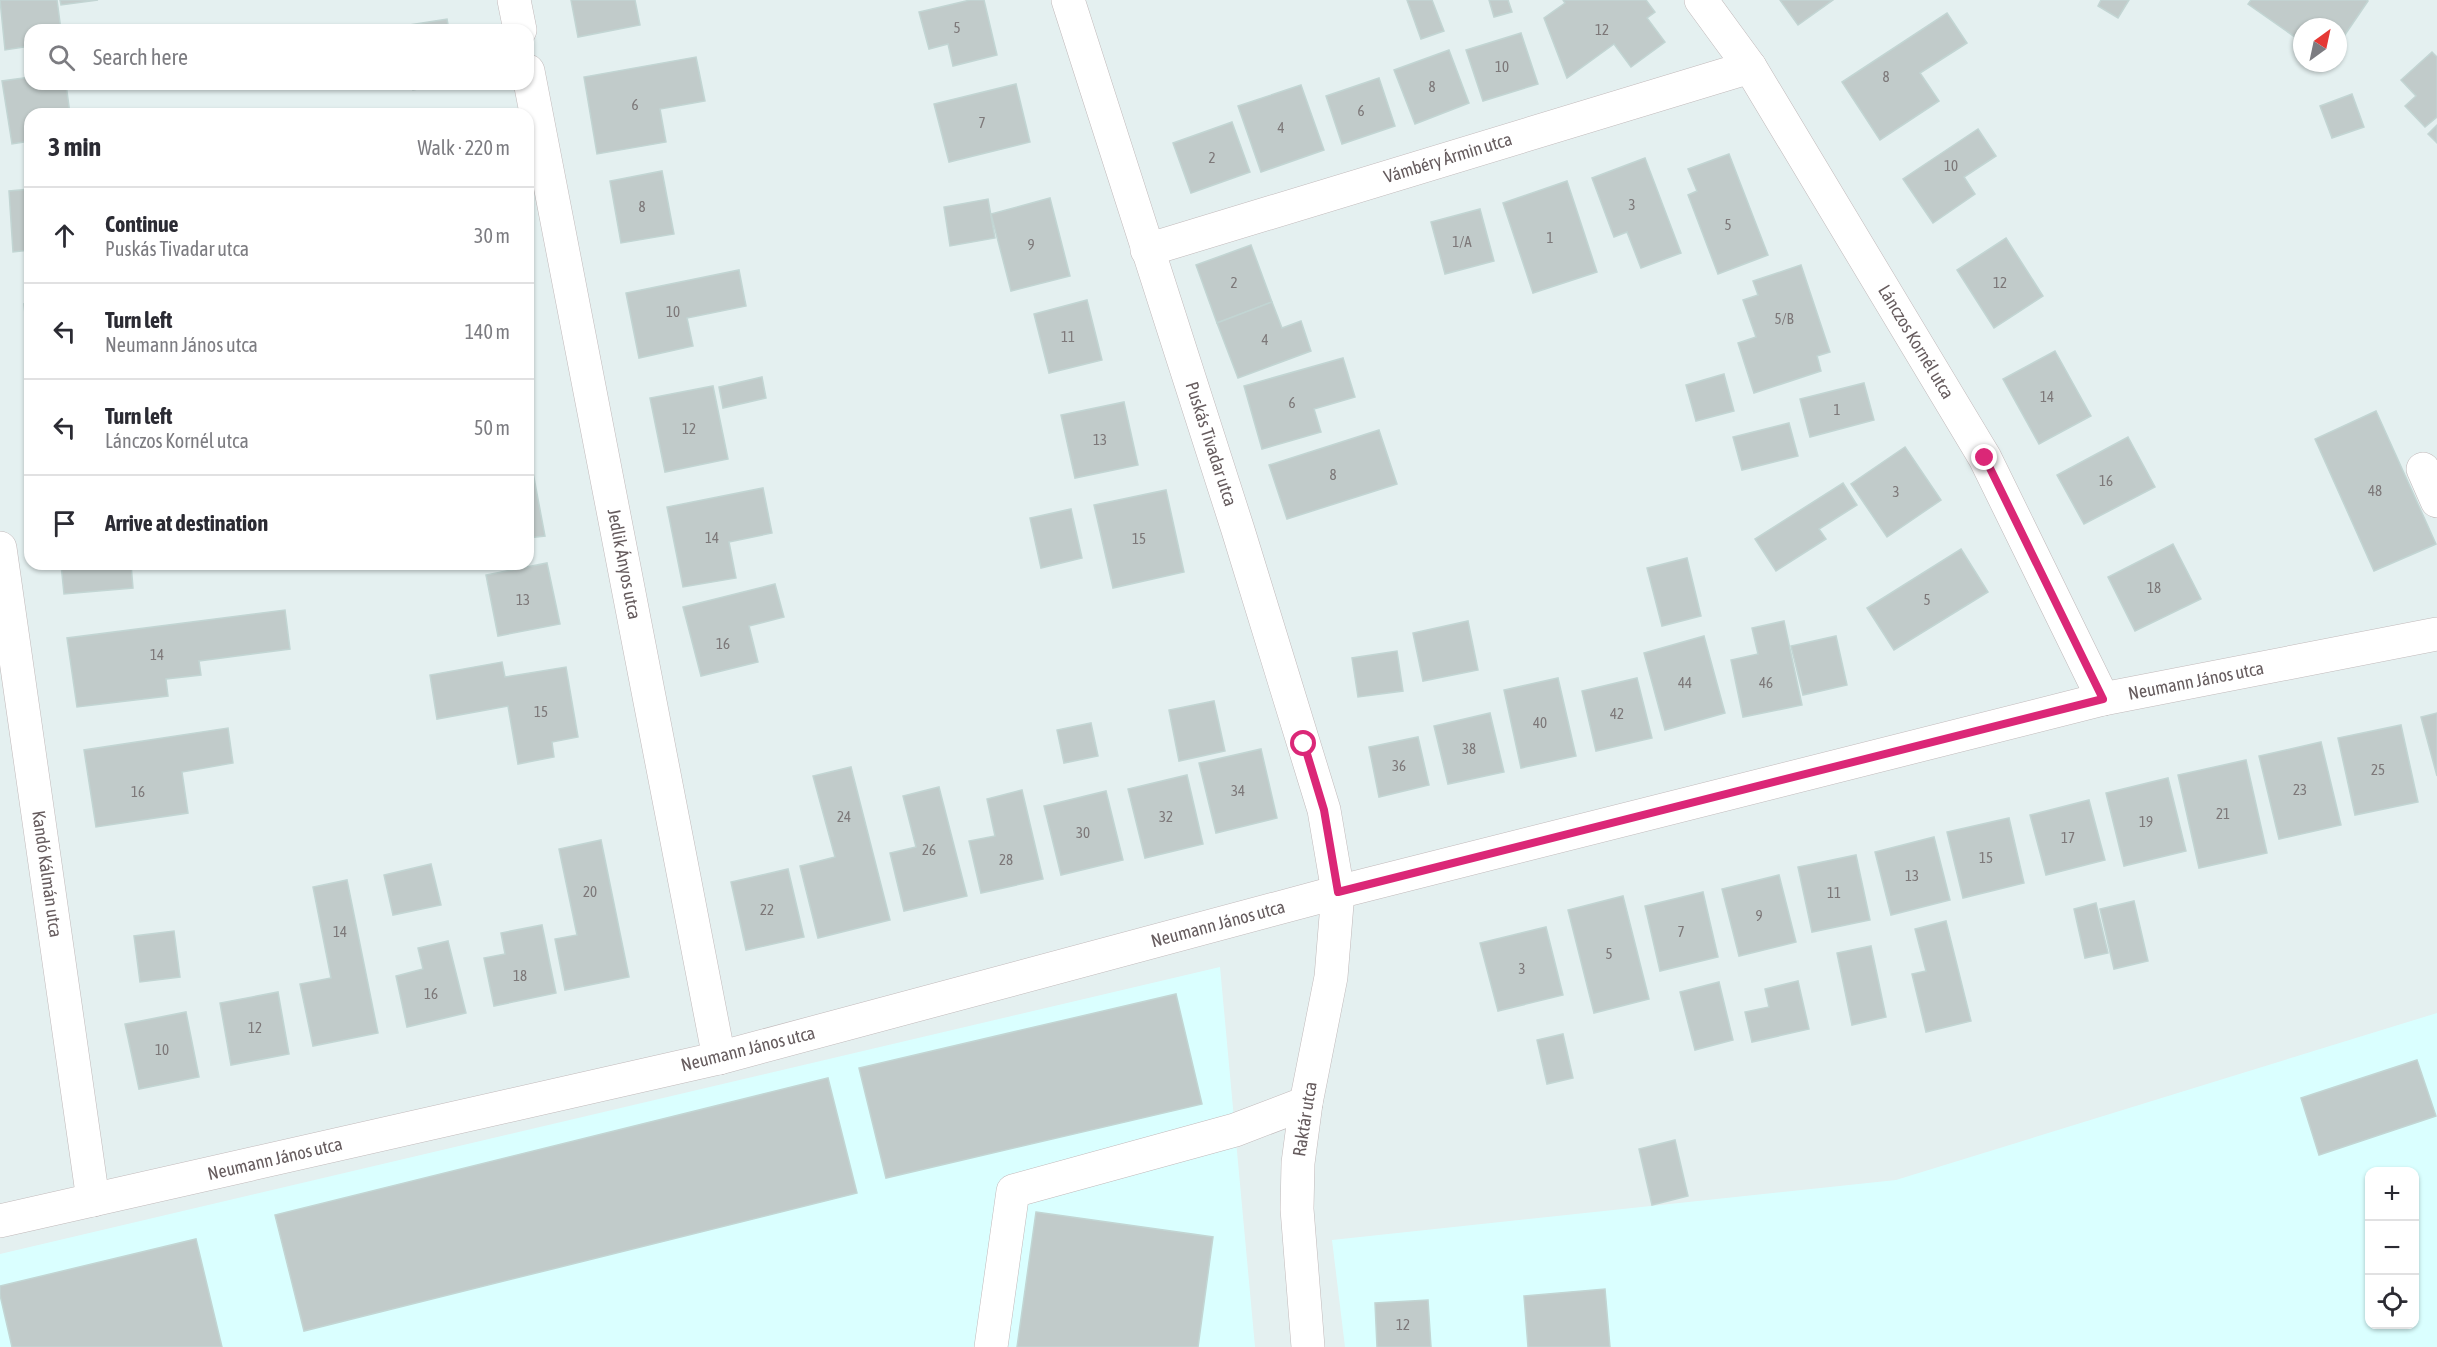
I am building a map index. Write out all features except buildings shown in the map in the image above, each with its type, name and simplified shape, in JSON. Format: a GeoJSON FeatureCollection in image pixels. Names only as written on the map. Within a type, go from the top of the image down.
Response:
{"type":"FeatureCollection","features":[{"type":"Feature","properties":{"kind":"street"},"geometry":{"type":"LineString","coordinates":[[514,0],[519,24]]}},
{"type":"Feature","properties":{"kind":"street","name":"Puskás Tivadar utca"},"geometry":{"type":"LineString","coordinates":[[1068,0],[1238,530],[1324,810],[1338,892]]}},
{"type":"Feature","properties":{"kind":"street","name":"Lánczos Kornél utca"},"geometry":{"type":"LineString","coordinates":[[1701,0],[1750,67],[1985,458],[2103,699]]}},
{"type":"Feature","properties":{"kind":"street","name":"Vámbéry Ármin utca"},"geometry":{"type":"LineString","coordinates":[[1147,250],[1750,67]]}},
{"type":"Feature","properties":{"kind":"street","name":"Jedlik Ányos utca"},"geometry":{"type":"LineString","coordinates":[[532,90],[719,1058]]}},
{"type":"Feature","properties":{"kind":"street"},"geometry":{"type":"LineString","coordinates":[[2423,469],[2437,501]]}},
{"type":"Feature","properties":{"kind":"street","name":"Kandó Kálmán utca"},"geometry":{"type":"LineString","coordinates":[[0,548],[93,1200]]}},
{"type":"Feature","properties":{"kind":"street","name":"Neumann János utca"},"geometry":{"type":"LineString","coordinates":[[0,1221],[719,1058],[1338,892],[2103,699],[2437,634]]}},
{"type":"Feature","properties":{"kind":"street","name":"Raktár utca"},"geometry":{"type":"LineString","coordinates":[[1308,1347],[1297,1209],[1298,1163],[1306,1103],[1331,977],[1338,892]]}},
{"type":"Feature","properties":{"kind":"street"},"geometry":{"type":"LineString","coordinates":[[990,1347],[1012,1191],[1235,1130],[1306,1103]]}},
{"type":"Feature","properties":{"kind":"shaded area"},"geometry":{"type":"Polygon","coordinates":[[[1220,967],[1255,1347],[0,1347],[0,1254],[1220,967]]]}},
{"type":"Feature","properties":{"kind":"shaded area"},"geometry":{"type":"Polygon","coordinates":[[[2437,1013],[2437,1347],[1345,1347],[1332,1240],[1896,1180],[2437,1013]]]}},
{"type":"Feature","properties":{"kind":"route"},"geometry":{"type":"LineString","coordinates":[[1304,744],[1324,810],[1338,892],[2103,699],[1985,458]]}}]}
